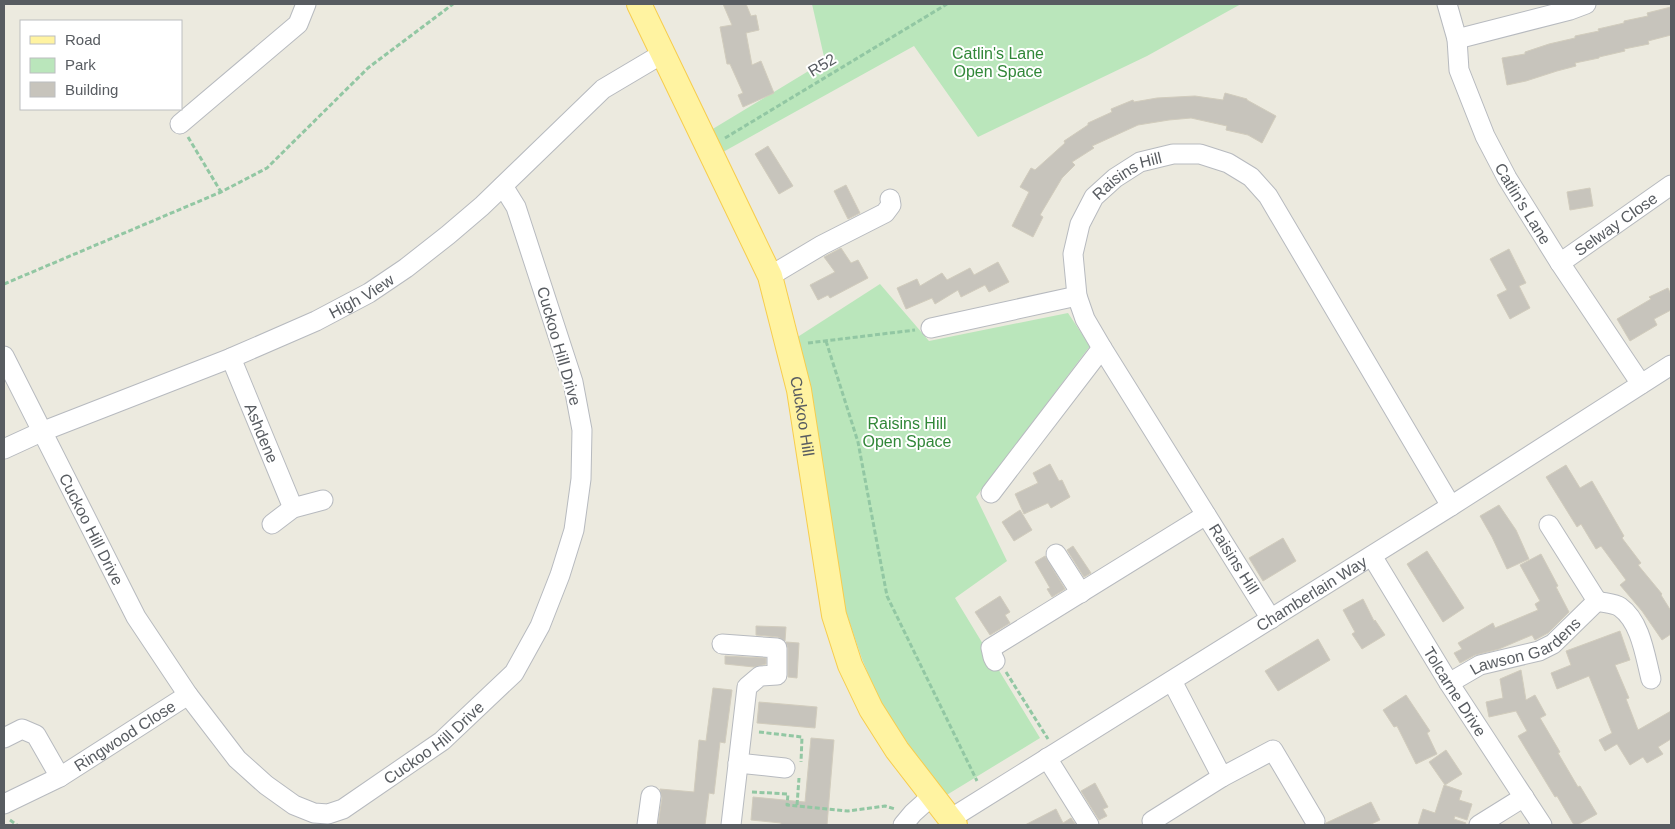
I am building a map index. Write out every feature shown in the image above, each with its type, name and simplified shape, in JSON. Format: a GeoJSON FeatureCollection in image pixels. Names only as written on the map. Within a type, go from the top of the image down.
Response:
{"type":"FeatureCollection","features":[{"type":"Feature","properties":{"kind":"main road","name":"Cuckoo Hill"},"geometry":{"type":"LineString","coordinates":[[639,4],[770,276],[799,390],[834,615],[850,665],[871,709],[897,750],[953,822]]}},
{"type":"Feature","properties":{"kind":"street"},"geometry":{"type":"LineString","coordinates":[[180,124],[298,24],[306,4]]}},
{"type":"Feature","properties":{"kind":"street","name":"Catlin's Lane"},"geometry":{"type":"LineString","coordinates":[[1446,4],[1457,39],[1459,70],[1485,136],[1507,178],[1560,263],[1641,384]]}},
{"type":"Feature","properties":{"kind":"street"},"geometry":{"type":"LineString","coordinates":[[1457,39],[1575,6]]}},
{"type":"Feature","properties":{"kind":"street","name":"High View"},"geometry":{"type":"LineString","coordinates":[[4,449],[41,432],[231,358],[316,321],[369,293],[406,268],[448,235],[503,186],[603,89],[662,54]]}},
{"type":"Feature","properties":{"kind":"street","name":"Raisins Hill"},"geometry":{"type":"LineString","coordinates":[[1271,619],[1102,348],[1085,318],[1077,296],[1073,254],[1080,224],[1094,197],[1114,178],[1140,162],[1172,154],[1200,154],[1228,162],[1251,177],[1268,196],[1451,506]]}},
{"type":"Feature","properties":{"kind":"street","name":"Selway Close"},"geometry":{"type":"LineString","coordinates":[[1560,263],[1671,185]]}},
{"type":"Feature","properties":{"kind":"street","name":"Cuckoo Hill Drive"},"geometry":{"type":"LineString","coordinates":[[4,356],[136,617],[188,695],[237,759],[266,785],[314,819],[343,809],[442,741],[514,673],[540,626],[574,530],[581,479],[582,430],[573,382],[516,207],[503,186]]}},
{"type":"Feature","properties":{"kind":"street"},"geometry":{"type":"LineString","coordinates":[[770,276],[822,245],[885,213],[891,205],[890,199]]}},
{"type":"Feature","properties":{"kind":"street"},"geometry":{"type":"LineString","coordinates":[[931,328],[1077,296]]}},
{"type":"Feature","properties":{"kind":"street"},"geometry":{"type":"LineString","coordinates":[[991,493],[1102,348]]}},
{"type":"Feature","properties":{"kind":"street","name":"Ashdene"},"geometry":{"type":"LineString","coordinates":[[231,358],[293,508]]}},
{"type":"Feature","properties":{"kind":"street","name":"Chamberlain Way"},"geometry":{"type":"LineString","coordinates":[[953,822],[1051,755],[1372,556],[1671,365]]}},
{"type":"Feature","properties":{"kind":"street"},"geometry":{"type":"LineString","coordinates":[[272,524],[293,508],[323,500]]}},
{"type":"Feature","properties":{"kind":"street"},"geometry":{"type":"LineString","coordinates":[[995,661],[991,648],[1206,515]]}},
{"type":"Feature","properties":{"kind":"street","name":"Lawson Gardens"},"geometry":{"type":"LineString","coordinates":[[1549,525],[1597,602],[1619,606],[1631,619],[1639,636],[1651,679]]}},
{"type":"Feature","properties":{"kind":"street"},"geometry":{"type":"LineString","coordinates":[[1056,554],[1081,593]]}},
{"type":"Feature","properties":{"kind":"street","name":"Tolcarne Drive"},"geometry":{"type":"LineString","coordinates":[[1372,556],[1449,683],[1542,825]]}},
{"type":"Feature","properties":{"kind":"street","name":"Lawson Gardens"},"geometry":{"type":"LineString","coordinates":[[1449,683],[1480,665],[1539,651],[1553,644],[1597,602]]}},
{"type":"Feature","properties":{"kind":"street"},"geometry":{"type":"LineString","coordinates":[[722,644],[778,648],[777,675],[760,676],[747,687],[731,825]]}},
{"type":"Feature","properties":{"kind":"street"},"geometry":{"type":"LineString","coordinates":[[1172,681],[1222,777]]}},
{"type":"Feature","properties":{"kind":"street","name":"Ringwood Close"},"geometry":{"type":"LineString","coordinates":[[4,804],[60,777],[188,695]]}},
{"type":"Feature","properties":{"kind":"street","name":"Ringwood Close"},"geometry":{"type":"LineString","coordinates":[[4,738],[22,729],[36,735],[60,777]]}},
{"type":"Feature","properties":{"kind":"street"},"geometry":{"type":"LineString","coordinates":[[1152,821],[1222,777],[1273,750],[1315,821]]}},
{"type":"Feature","properties":{"kind":"street"},"geometry":{"type":"LineString","coordinates":[[1051,755],[1084,818]]}},
{"type":"Feature","properties":{"kind":"street"},"geometry":{"type":"LineString","coordinates":[[738,764],[785,768]]}},
{"type":"Feature","properties":{"kind":"street"},"geometry":{"type":"LineString","coordinates":[[907,820],[933,795]]}},
{"type":"Feature","properties":{"kind":"street"},"geometry":{"type":"LineString","coordinates":[[647,825],[650,796]]}},
{"type":"Feature","properties":{"kind":"street"},"geometry":{"type":"LineString","coordinates":[[1480,825],[1524,797]]}},
{"type":"Feature","properties":{"kind":"path"},"geometry":{"type":"LineString","coordinates":[[4,284],[221,192],[267,168],[368,68],[453,4]]}},
{"type":"Feature","properties":{"kind":"path","name":"R52"},"geometry":{"type":"LineString","coordinates":[[710,148],[947,4]]}},
{"type":"Feature","properties":{"kind":"path"},"geometry":{"type":"LineString","coordinates":[[180,124],[221,192]]}},
{"type":"Feature","properties":{"kind":"path"},"geometry":{"type":"LineString","coordinates":[[786,337],[794,345],[931,328]]}},
{"type":"Feature","properties":{"kind":"path"},"geometry":{"type":"LineString","coordinates":[[826,341],[858,442],[887,596],[977,782]]}},
{"type":"Feature","properties":{"kind":"path"},"geometry":{"type":"LineString","coordinates":[[995,661],[1004,667],[1051,755]]}},
{"type":"Feature","properties":{"kind":"path"},"geometry":{"type":"LineString","coordinates":[[735,790],[788,794],[787,805],[848,811],[885,806],[907,820]]}},
{"type":"Feature","properties":{"kind":"green space","name":"Catlin's Lane Open Space"},"geometry":{"type":"Polygon","coordinates":[[[812,4],[1241,4],[1147,56],[978,137],[914,46],[723,152],[711,130],[825,61],[812,4]]]}},
{"type":"Feature","properties":{"kind":"green space","name":"Raisins Hill Open Space"},"geometry":{"type":"Polygon","coordinates":[[[880,284],[929,341],[1068,313],[1090,346],[976,497],[1007,561],[955,598],[1040,738],[945,796],[881,705],[862,659],[844,606],[796,338],[880,284]]]}},
{"type":"Feature","properties":{"kind":"building"},"geometry":{"type":"Polygon","coordinates":[[[723,4],[746,4],[751,16],[756,15],[759,30],[746,33],[752,65],[761,61],[774,93],[743,107],[738,95],[743,93],[730,64],[727,64],[720,27],[732,25],[723,4]]]}},
{"type":"Feature","properties":{"kind":"building"},"geometry":{"type":"Polygon","coordinates":[[[1671,7],[1671,35],[1648,41],[1649,44],[1575,63],[1576,66],[1507,85],[1502,58],[1525,54],[1525,52],[1549,44],[1599,31],[1598,29],[1648,16],[1647,13],[1671,7]]]}},
{"type":"Feature","properties":{"kind":"building"},"geometry":{"type":"Polygon","coordinates":[[[1225,93],[1247,99],[1276,116],[1262,143],[1248,135],[1226,130],[1227,126],[1191,118],[1138,125],[1092,146],[1094,148],[1072,162],[1075,165],[1062,178],[1040,215],[1043,217],[1033,237],[1012,226],[1029,192],[1020,187],[1031,168],[1035,170],[1065,143],[1064,141],[1088,125],[1088,123],[1112,112],[1111,109],[1133,100],[1134,102],[1157,98],[1195,96],[1223,100],[1225,93]]]}},
{"type":"Feature","properties":{"kind":"building"},"geometry":{"type":"Polygon","coordinates":[[[768,146],[793,186],[779,194],[755,154],[768,146]]]}},
{"type":"Feature","properties":{"kind":"building"},"geometry":{"type":"Polygon","coordinates":[[[846,185],[860,213],[848,219],[834,191],[846,185]]]}},
{"type":"Feature","properties":{"kind":"building"},"geometry":{"type":"Polygon","coordinates":[[[1590,188],[1593,206],[1570,210],[1567,192],[1590,188]]]}},
{"type":"Feature","properties":{"kind":"building"},"geometry":{"type":"Polygon","coordinates":[[[841,248],[851,263],[858,260],[868,278],[830,298],[828,295],[818,300],[810,285],[835,272],[824,257],[841,248]]]}},
{"type":"Feature","properties":{"kind":"building"},"geometry":{"type":"Polygon","coordinates":[[[1509,249],[1526,283],[1519,286],[1530,308],[1510,319],[1497,295],[1507,290],[1490,259],[1509,249]]]}},
{"type":"Feature","properties":{"kind":"building"},"geometry":{"type":"Polygon","coordinates":[[[998,262],[1009,282],[989,292],[985,285],[961,297],[958,290],[935,304],[932,298],[906,309],[897,288],[917,279],[920,286],[942,273],[947,280],[970,268],[974,275],[998,262]]]}},
{"type":"Feature","properties":{"kind":"building"},"geometry":{"type":"Polygon","coordinates":[[[1668,288],[1671,295],[1671,310],[1654,319],[1657,325],[1630,341],[1617,319],[1651,299],[1649,297],[1668,288]]]}},
{"type":"Feature","properties":{"kind":"building"},"geometry":{"type":"Polygon","coordinates":[[[1050,464],[1059,481],[1062,480],[1070,497],[1051,508],[1048,503],[1024,514],[1015,494],[1038,483],[1033,473],[1050,464]]]}},
{"type":"Feature","properties":{"kind":"building"},"geometry":{"type":"Polygon","coordinates":[[[1566,465],[1580,488],[1592,481],[1624,536],[1622,538],[1641,563],[1638,565],[1662,594],[1671,611],[1671,634],[1662,640],[1642,611],[1620,585],[1626,580],[1601,546],[1596,549],[1581,524],[1577,527],[1546,477],[1566,465]]]}},
{"type":"Feature","properties":{"kind":"building"},"geometry":{"type":"Polygon","coordinates":[[[1499,505],[1516,530],[1529,559],[1507,569],[1480,516],[1499,505]]]}},
{"type":"Feature","properties":{"kind":"building"},"geometry":{"type":"Polygon","coordinates":[[[1020,510],[1032,530],[1014,541],[1002,522],[1020,510]]]}},
{"type":"Feature","properties":{"kind":"building"},"geometry":{"type":"Polygon","coordinates":[[[1283,538],[1296,561],[1263,581],[1249,558],[1283,538]]]}},
{"type":"Feature","properties":{"kind":"building"},"geometry":{"type":"Polygon","coordinates":[[[1073,546],[1091,573],[1084,577],[1067,550],[1073,546]]]}},
{"type":"Feature","properties":{"kind":"building"},"geometry":{"type":"Polygon","coordinates":[[[1427,551],[1464,608],[1443,622],[1407,564],[1427,551]]]}},
{"type":"Feature","properties":{"kind":"building"},"geometry":{"type":"Polygon","coordinates":[[[1541,554],[1569,612],[1548,633],[1535,640],[1532,635],[1499,649],[1475,655],[1460,663],[1454,653],[1462,649],[1458,643],[1493,623],[1495,628],[1538,610],[1535,604],[1540,601],[1520,565],[1541,554]]]}},
{"type":"Feature","properties":{"kind":"building"},"geometry":{"type":"Polygon","coordinates":[[[1045,556],[1065,589],[1052,597],[1047,589],[1050,588],[1035,562],[1045,556]]]}},
{"type":"Feature","properties":{"kind":"building"},"geometry":{"type":"Polygon","coordinates":[[[1000,596],[1010,612],[1005,615],[1010,623],[990,635],[975,612],[1000,596]]]}},
{"type":"Feature","properties":{"kind":"building"},"geometry":{"type":"Polygon","coordinates":[[[1363,599],[1374,621],[1385,635],[1362,649],[1352,634],[1355,632],[1343,610],[1363,599]]]}},
{"type":"Feature","properties":{"kind":"building"},"geometry":{"type":"Polygon","coordinates":[[[756,626],[786,627],[785,641],[778,637],[756,635],[756,626]]]}},
{"type":"Feature","properties":{"kind":"building"},"geometry":{"type":"Polygon","coordinates":[[[1620,631],[1630,660],[1615,665],[1629,698],[1626,699],[1638,730],[1671,711],[1671,739],[1658,747],[1663,754],[1647,763],[1643,757],[1630,765],[1617,744],[1605,751],[1599,740],[1612,733],[1589,676],[1557,689],[1551,673],[1571,665],[1566,651],[1620,631]]]}},
{"type":"Feature","properties":{"kind":"building"},"geometry":{"type":"Polygon","coordinates":[[[1318,639],[1330,660],[1278,691],[1265,671],[1318,639]]]}},
{"type":"Feature","properties":{"kind":"building"},"geometry":{"type":"Polygon","coordinates":[[[786,642],[799,643],[797,678],[788,677],[788,648],[786,642]]]}},
{"type":"Feature","properties":{"kind":"building"},"geometry":{"type":"Polygon","coordinates":[[[725,656],[766,658],[766,664],[754,667],[725,664],[725,656]]]}},
{"type":"Feature","properties":{"kind":"building"},"geometry":{"type":"Polygon","coordinates":[[[1521,670],[1526,700],[1535,695],[1546,715],[1540,718],[1560,752],[1558,753],[1597,814],[1577,825],[1574,825],[1557,796],[1555,797],[1518,736],[1527,731],[1516,711],[1489,717],[1486,702],[1503,698],[1500,679],[1521,670]]]}},
{"type":"Feature","properties":{"kind":"building"},"geometry":{"type":"Polygon","coordinates":[[[713,688],[732,690],[725,743],[720,742],[714,794],[709,793],[705,825],[658,825],[662,798],[660,789],[694,792],[699,740],[706,741],[713,688]]]}},
{"type":"Feature","properties":{"kind":"building"},"geometry":{"type":"Polygon","coordinates":[[[1406,695],[1430,731],[1427,733],[1437,754],[1416,764],[1397,726],[1394,727],[1383,710],[1406,695]]]}},
{"type":"Feature","properties":{"kind":"building"},"geometry":{"type":"Polygon","coordinates":[[[759,702],[817,707],[815,728],[757,723],[759,702]]]}},
{"type":"Feature","properties":{"kind":"building"},"geometry":{"type":"Polygon","coordinates":[[[811,738],[834,740],[827,825],[781,825],[781,823],[751,820],[753,797],[805,802],[811,738]]]}},
{"type":"Feature","properties":{"kind":"building"},"geometry":{"type":"Polygon","coordinates":[[[1446,750],[1462,774],[1445,785],[1429,762],[1446,750]]]}},
{"type":"Feature","properties":{"kind":"building"},"geometry":{"type":"Polygon","coordinates":[[[1095,783],[1108,807],[1103,809],[1107,816],[1099,820],[1081,791],[1095,783]]]}},
{"type":"Feature","properties":{"kind":"building"},"geometry":{"type":"Polygon","coordinates":[[[1444,785],[1462,791],[1459,800],[1472,804],[1467,820],[1455,816],[1454,819],[1466,823],[1465,825],[1418,825],[1423,809],[1435,813],[1444,785]]]}},
{"type":"Feature","properties":{"kind":"building"},"geometry":{"type":"Polygon","coordinates":[[[1371,802],[1380,820],[1369,825],[1325,825],[1326,823],[1371,802]]]}},
{"type":"Feature","properties":{"kind":"building"},"geometry":{"type":"Polygon","coordinates":[[[1056,809],[1063,823],[1071,818],[1076,825],[1025,825],[1056,809]]]}}]}
